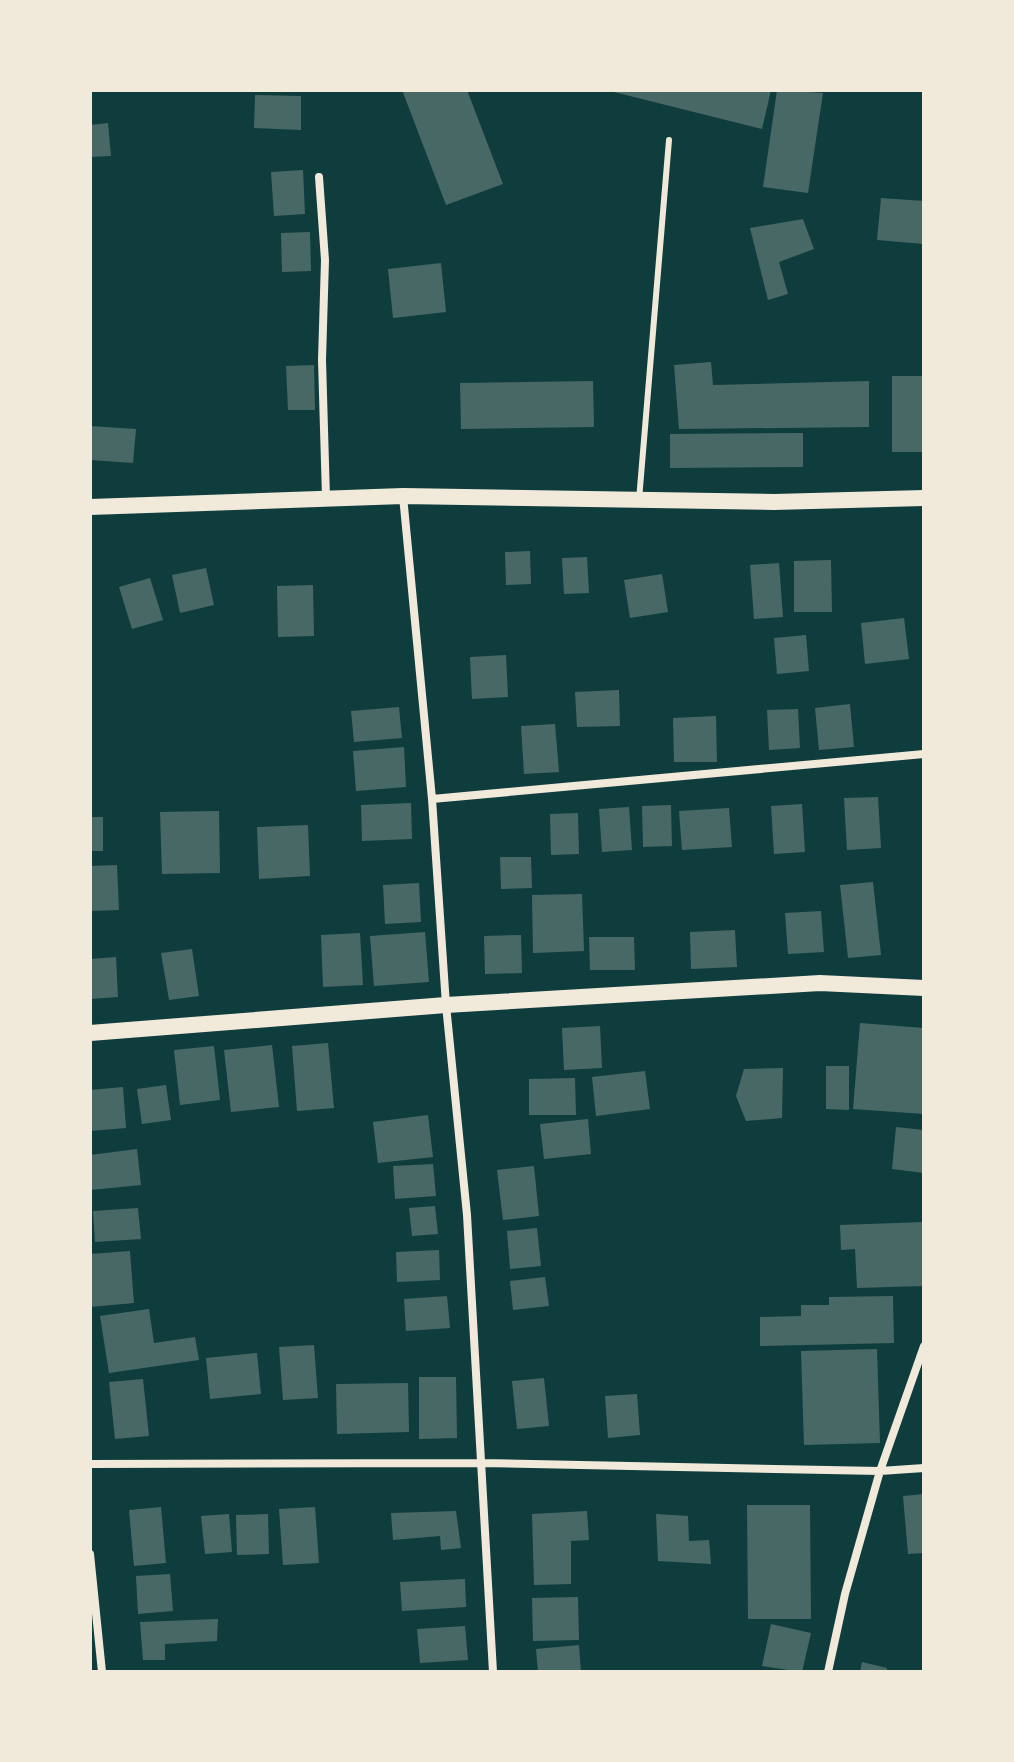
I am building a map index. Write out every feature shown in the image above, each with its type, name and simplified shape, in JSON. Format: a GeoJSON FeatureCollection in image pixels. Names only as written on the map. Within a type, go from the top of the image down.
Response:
{"type":"FeatureCollection","features":[{"type":"Feature","properties":{"kind":"main road"},"geometry":{"type":"LineString","coordinates":[[90,507],[403,496],[774,502],[924,498]]}},
{"type":"Feature","properties":{"kind":"main road"},"geometry":{"type":"LineString","coordinates":[[90,1033],[446,1005],[820,983],[924,988]]}},
{"type":"Feature","properties":{"kind":"street"},"geometry":{"type":"LineString","coordinates":[[319,177],[325,260],[322,360],[327,499]]}},
{"type":"Feature","properties":{"kind":"street"},"geometry":{"type":"LineString","coordinates":[[403,496],[467,1215],[493,1672]]}},
{"type":"Feature","properties":{"kind":"street"},"geometry":{"type":"LineString","coordinates":[[432,799],[924,754]]}},
{"type":"Feature","properties":{"kind":"street"},"geometry":{"type":"LineString","coordinates":[[828,1672],[845,1594],[880,1471],[924,1346]]}},
{"type":"Feature","properties":{"kind":"street"},"geometry":{"type":"LineString","coordinates":[[90,1464],[481,1463],[880,1471],[924,1468]]}},
{"type":"Feature","properties":{"kind":"street"},"geometry":{"type":"LineString","coordinates":[[90,1554],[102,1672]]}},
{"type":"Feature","properties":{"kind":"lane"},"geometry":{"type":"LineString","coordinates":[[639,500],[669,140]]}},
{"type":"Feature","properties":{"kind":"building"},"geometry":{"type":"Polygon","coordinates":[[[402,90],[467,90],[503,184],[446,205],[402,90]]]}},
{"type":"Feature","properties":{"kind":"building"},"geometry":{"type":"Polygon","coordinates":[[[606,90],[771,90],[762,129],[606,90]]]}},
{"type":"Feature","properties":{"kind":"building"},"geometry":{"type":"Polygon","coordinates":[[[777,90],[823,93],[808,193],[763,187],[777,90]]]}},
{"type":"Feature","properties":{"kind":"building"},"geometry":{"type":"Polygon","coordinates":[[[255,95],[301,96],[301,130],[254,128],[255,95]]]}},
{"type":"Feature","properties":{"kind":"building"},"geometry":{"type":"Polygon","coordinates":[[[108,123],[111,156],[90,157],[90,125],[108,123]]]}},
{"type":"Feature","properties":{"kind":"building"},"geometry":{"type":"Polygon","coordinates":[[[303,170],[305,214],[274,216],[271,172],[303,170]]]}},
{"type":"Feature","properties":{"kind":"building"},"geometry":{"type":"Polygon","coordinates":[[[881,198],[924,201],[924,244],[877,240],[881,198]]]}},
{"type":"Feature","properties":{"kind":"building"},"geometry":{"type":"Polygon","coordinates":[[[803,219],[814,249],[779,262],[788,294],[768,300],[750,228],[803,219]]]}},
{"type":"Feature","properties":{"kind":"building"},"geometry":{"type":"Polygon","coordinates":[[[310,232],[311,271],[282,272],[281,233],[310,232]]]}},
{"type":"Feature","properties":{"kind":"building"},"geometry":{"type":"Polygon","coordinates":[[[441,263],[446,312],[393,318],[388,269],[441,263]]]}},
{"type":"Feature","properties":{"kind":"building"},"geometry":{"type":"Polygon","coordinates":[[[711,362],[713,385],[869,381],[869,427],[679,429],[674,365],[711,362]]]}},
{"type":"Feature","properties":{"kind":"building"},"geometry":{"type":"Polygon","coordinates":[[[314,365],[315,410],[288,410],[286,366],[314,365]]]}},
{"type":"Feature","properties":{"kind":"building"},"geometry":{"type":"Polygon","coordinates":[[[892,376],[924,376],[924,452],[892,452],[892,376]]]}},
{"type":"Feature","properties":{"kind":"building"},"geometry":{"type":"Polygon","coordinates":[[[593,381],[594,427],[461,429],[460,383],[593,381]]]}},
{"type":"Feature","properties":{"kind":"building"},"geometry":{"type":"Polygon","coordinates":[[[90,426],[136,429],[133,463],[90,460],[90,426]]]}},
{"type":"Feature","properties":{"kind":"building"},"geometry":{"type":"Polygon","coordinates":[[[803,433],[803,467],[670,468],[670,434],[803,433]]]}},
{"type":"Feature","properties":{"kind":"building"},"geometry":{"type":"Polygon","coordinates":[[[530,551],[531,584],[506,585],[505,552],[530,551]]]}},
{"type":"Feature","properties":{"kind":"building"},"geometry":{"type":"Polygon","coordinates":[[[587,557],[589,593],[564,594],[562,558],[587,557]]]}},
{"type":"Feature","properties":{"kind":"building"},"geometry":{"type":"Polygon","coordinates":[[[831,560],[832,612],[794,612],[794,561],[831,560]]]}},
{"type":"Feature","properties":{"kind":"building"},"geometry":{"type":"Polygon","coordinates":[[[779,563],[783,617],[754,619],[750,565],[779,563]]]}},
{"type":"Feature","properties":{"kind":"building"},"geometry":{"type":"Polygon","coordinates":[[[206,568],[214,605],[180,613],[172,575],[206,568]]]}},
{"type":"Feature","properties":{"kind":"building"},"geometry":{"type":"Polygon","coordinates":[[[662,574],[668,612],[630,618],[624,580],[662,574]]]}},
{"type":"Feature","properties":{"kind":"building"},"geometry":{"type":"Polygon","coordinates":[[[150,578],[163,620],[132,629],[119,587],[150,578]]]}},
{"type":"Feature","properties":{"kind":"building"},"geometry":{"type":"Polygon","coordinates":[[[313,585],[314,636],[278,637],[277,586],[313,585]]]}},
{"type":"Feature","properties":{"kind":"building"},"geometry":{"type":"Polygon","coordinates":[[[904,618],[909,659],[865,664],[861,623],[904,618]]]}},
{"type":"Feature","properties":{"kind":"building"},"geometry":{"type":"Polygon","coordinates":[[[806,635],[809,671],[777,674],[774,638],[806,635]]]}},
{"type":"Feature","properties":{"kind":"building"},"geometry":{"type":"Polygon","coordinates":[[[506,655],[508,697],[472,699],[470,657],[506,655]]]}},
{"type":"Feature","properties":{"kind":"building"},"geometry":{"type":"Polygon","coordinates":[[[619,690],[620,726],[577,727],[575,692],[619,690]]]}},
{"type":"Feature","properties":{"kind":"building"},"geometry":{"type":"Polygon","coordinates":[[[850,704],[854,747],[819,750],[815,708],[850,704]]]}},
{"type":"Feature","properties":{"kind":"building"},"geometry":{"type":"Polygon","coordinates":[[[399,707],[402,738],[354,742],[351,711],[399,707]]]}},
{"type":"Feature","properties":{"kind":"building"},"geometry":{"type":"Polygon","coordinates":[[[798,709],[800,748],[769,750],[767,710],[798,709]]]}},
{"type":"Feature","properties":{"kind":"building"},"geometry":{"type":"Polygon","coordinates":[[[716,716],[717,762],[674,762],[673,718],[716,716]]]}},
{"type":"Feature","properties":{"kind":"building"},"geometry":{"type":"Polygon","coordinates":[[[555,724],[559,772],[524,774],[521,726],[555,724]]]}},
{"type":"Feature","properties":{"kind":"building"},"geometry":{"type":"Polygon","coordinates":[[[404,747],[406,787],[356,791],[353,751],[404,747]]]}},
{"type":"Feature","properties":{"kind":"building"},"geometry":{"type":"Polygon","coordinates":[[[878,797],[881,848],[847,850],[844,798],[878,797]]]}},
{"type":"Feature","properties":{"kind":"building"},"geometry":{"type":"Polygon","coordinates":[[[411,803],[412,839],[362,841],[361,805],[411,803]]]}},
{"type":"Feature","properties":{"kind":"building"},"geometry":{"type":"Polygon","coordinates":[[[802,804],[805,852],[774,854],[771,806],[802,804]]]}},
{"type":"Feature","properties":{"kind":"building"},"geometry":{"type":"Polygon","coordinates":[[[671,805],[672,846],[643,847],[642,806],[671,805]]]}},
{"type":"Feature","properties":{"kind":"building"},"geometry":{"type":"Polygon","coordinates":[[[629,807],[632,850],[602,852],[599,809],[629,807]]]}},
{"type":"Feature","properties":{"kind":"building"},"geometry":{"type":"Polygon","coordinates":[[[729,808],[732,847],[682,850],[679,811],[729,808]]]}},
{"type":"Feature","properties":{"kind":"building"},"geometry":{"type":"Polygon","coordinates":[[[219,811],[220,873],[162,874],[160,812],[219,811]]]}},
{"type":"Feature","properties":{"kind":"building"},"geometry":{"type":"Polygon","coordinates":[[[578,813],[579,854],[551,855],[550,814],[578,813]]]}},
{"type":"Feature","properties":{"kind":"building"},"geometry":{"type":"Polygon","coordinates":[[[90,817],[103,817],[103,851],[90,851],[90,817]]]}},
{"type":"Feature","properties":{"kind":"building"},"geometry":{"type":"Polygon","coordinates":[[[308,825],[310,876],[259,879],[257,827],[308,825]]]}},
{"type":"Feature","properties":{"kind":"building"},"geometry":{"type":"Polygon","coordinates":[[[500,857],[531,857],[532,888],[501,889],[500,857]]]}},
{"type":"Feature","properties":{"kind":"building"},"geometry":{"type":"Polygon","coordinates":[[[117,865],[119,910],[90,911],[90,866],[117,865]]]}},
{"type":"Feature","properties":{"kind":"building"},"geometry":{"type":"Polygon","coordinates":[[[873,882],[881,955],[848,958],[840,885],[873,882]]]}},
{"type":"Feature","properties":{"kind":"building"},"geometry":{"type":"Polygon","coordinates":[[[419,883],[421,922],[385,924],[383,885],[419,883]]]}},
{"type":"Feature","properties":{"kind":"building"},"geometry":{"type":"Polygon","coordinates":[[[582,894],[584,951],[533,953],[532,895],[582,894]]]}},
{"type":"Feature","properties":{"kind":"building"},"geometry":{"type":"Polygon","coordinates":[[[821,911],[824,952],[788,954],[785,913],[821,911]]]}},
{"type":"Feature","properties":{"kind":"building"},"geometry":{"type":"Polygon","coordinates":[[[735,930],[737,967],[691,969],[690,932],[735,930]]]}},
{"type":"Feature","properties":{"kind":"building"},"geometry":{"type":"Polygon","coordinates":[[[425,932],[429,982],[374,986],[370,936],[425,932]]]}},
{"type":"Feature","properties":{"kind":"building"},"geometry":{"type":"Polygon","coordinates":[[[360,933],[363,985],[323,987],[321,935],[360,933]]]}},
{"type":"Feature","properties":{"kind":"building"},"geometry":{"type":"Polygon","coordinates":[[[521,935],[522,973],[485,974],[484,936],[521,935]]]}},
{"type":"Feature","properties":{"kind":"building"},"geometry":{"type":"Polygon","coordinates":[[[589,937],[634,937],[635,970],[590,970],[589,937]]]}},
{"type":"Feature","properties":{"kind":"building"},"geometry":{"type":"Polygon","coordinates":[[[192,949],[199,996],[169,1000],[161,953],[192,949]]]}},
{"type":"Feature","properties":{"kind":"building"},"geometry":{"type":"Polygon","coordinates":[[[116,957],[118,997],[90,999],[90,959],[116,957]]]}},
{"type":"Feature","properties":{"kind":"building"},"geometry":{"type":"Polygon","coordinates":[[[860,1023],[924,1028],[924,1114],[853,1109],[860,1023]]]}},
{"type":"Feature","properties":{"kind":"building"},"geometry":{"type":"Polygon","coordinates":[[[600,1026],[602,1068],[564,1070],[562,1028],[600,1026]]]}},
{"type":"Feature","properties":{"kind":"building"},"geometry":{"type":"Polygon","coordinates":[[[328,1043],[334,1108],[297,1111],[292,1046],[328,1043]]]}},
{"type":"Feature","properties":{"kind":"building"},"geometry":{"type":"Polygon","coordinates":[[[272,1045],[279,1107],[231,1112],[224,1050],[272,1045]]]}},
{"type":"Feature","properties":{"kind":"building"},"geometry":{"type":"Polygon","coordinates":[[[214,1046],[220,1100],[180,1105],[174,1050],[214,1046]]]}},
{"type":"Feature","properties":{"kind":"building"},"geometry":{"type":"Polygon","coordinates":[[[826,1066],[849,1066],[849,1110],[826,1109],[826,1066]]]}},
{"type":"Feature","properties":{"kind":"building"},"geometry":{"type":"Polygon","coordinates":[[[783,1068],[782,1118],[746,1121],[736,1096],[744,1069],[783,1068]]]}},
{"type":"Feature","properties":{"kind":"building"},"geometry":{"type":"Polygon","coordinates":[[[645,1071],[650,1109],[596,1116],[592,1077],[645,1071]]]}},
{"type":"Feature","properties":{"kind":"building"},"geometry":{"type":"Polygon","coordinates":[[[575,1078],[576,1115],[529,1115],[529,1079],[575,1078]]]}},
{"type":"Feature","properties":{"kind":"building"},"geometry":{"type":"Polygon","coordinates":[[[166,1085],[171,1120],[142,1124],[137,1089],[166,1085]]]}},
{"type":"Feature","properties":{"kind":"building"},"geometry":{"type":"Polygon","coordinates":[[[123,1087],[126,1128],[90,1131],[90,1090],[123,1087]]]}},
{"type":"Feature","properties":{"kind":"building"},"geometry":{"type":"Polygon","coordinates":[[[428,1115],[433,1157],[378,1163],[373,1122],[428,1115]]]}},
{"type":"Feature","properties":{"kind":"building"},"geometry":{"type":"Polygon","coordinates":[[[588,1119],[591,1154],[544,1159],[540,1124],[588,1119]]]}},
{"type":"Feature","properties":{"kind":"building"},"geometry":{"type":"Polygon","coordinates":[[[896,1127],[924,1130],[924,1173],[892,1169],[896,1127]]]}},
{"type":"Feature","properties":{"kind":"building"},"geometry":{"type":"Polygon","coordinates":[[[137,1149],[141,1185],[91,1190],[90,1155],[137,1149]]]}},
{"type":"Feature","properties":{"kind":"building"},"geometry":{"type":"Polygon","coordinates":[[[433,1164],[436,1196],[395,1199],[393,1166],[433,1164]]]}},
{"type":"Feature","properties":{"kind":"building"},"geometry":{"type":"Polygon","coordinates":[[[534,1166],[539,1216],[503,1220],[497,1170],[534,1166]]]}},
{"type":"Feature","properties":{"kind":"building"},"geometry":{"type":"Polygon","coordinates":[[[435,1206],[438,1234],[412,1236],[409,1208],[435,1206]]]}},
{"type":"Feature","properties":{"kind":"building"},"geometry":{"type":"Polygon","coordinates":[[[138,1208],[141,1239],[95,1242],[93,1211],[138,1208]]]}},
{"type":"Feature","properties":{"kind":"building"},"geometry":{"type":"Polygon","coordinates":[[[924,1222],[924,1286],[857,1288],[855,1249],[841,1250],[840,1225],[924,1222]]]}},
{"type":"Feature","properties":{"kind":"building"},"geometry":{"type":"Polygon","coordinates":[[[537,1228],[541,1266],[510,1269],[507,1231],[537,1228]]]}},
{"type":"Feature","properties":{"kind":"building"},"geometry":{"type":"Polygon","coordinates":[[[439,1250],[440,1280],[397,1282],[396,1252],[439,1250]]]}},
{"type":"Feature","properties":{"kind":"building"},"geometry":{"type":"Polygon","coordinates":[[[130,1251],[134,1303],[90,1307],[90,1254],[130,1251]]]}},
{"type":"Feature","properties":{"kind":"building"},"geometry":{"type":"Polygon","coordinates":[[[545,1277],[549,1306],[513,1310],[510,1281],[545,1277]]]}},
{"type":"Feature","properties":{"kind":"building"},"geometry":{"type":"Polygon","coordinates":[[[447,1296],[450,1328],[406,1331],[404,1299],[447,1296]]]}},
{"type":"Feature","properties":{"kind":"building"},"geometry":{"type":"Polygon","coordinates":[[[893,1296],[894,1343],[760,1346],[760,1317],[801,1316],[801,1305],[829,1305],[829,1297],[893,1296]]]}},
{"type":"Feature","properties":{"kind":"building"},"geometry":{"type":"Polygon","coordinates":[[[149,1309],[154,1343],[195,1337],[199,1360],[109,1373],[100,1316],[149,1309]]]}},
{"type":"Feature","properties":{"kind":"building"},"geometry":{"type":"Polygon","coordinates":[[[314,1345],[318,1398],[283,1400],[279,1347],[314,1345]]]}},
{"type":"Feature","properties":{"kind":"building"},"geometry":{"type":"Polygon","coordinates":[[[877,1349],[880,1443],[804,1445],[801,1351],[877,1349]]]}},
{"type":"Feature","properties":{"kind":"building"},"geometry":{"type":"Polygon","coordinates":[[[257,1353],[261,1394],[210,1399],[206,1358],[257,1353]]]}},
{"type":"Feature","properties":{"kind":"building"},"geometry":{"type":"Polygon","coordinates":[[[419,1377],[456,1377],[457,1438],[419,1439],[419,1377]]]}},
{"type":"Feature","properties":{"kind":"building"},"geometry":{"type":"Polygon","coordinates":[[[544,1378],[549,1426],[517,1429],[512,1381],[544,1378]]]}},
{"type":"Feature","properties":{"kind":"building"},"geometry":{"type":"Polygon","coordinates":[[[143,1379],[149,1436],[115,1439],[109,1382],[143,1379]]]}},
{"type":"Feature","properties":{"kind":"building"},"geometry":{"type":"Polygon","coordinates":[[[408,1383],[409,1432],[337,1434],[336,1384],[408,1383]]]}},
{"type":"Feature","properties":{"kind":"building"},"geometry":{"type":"Polygon","coordinates":[[[637,1394],[640,1435],[608,1438],[605,1396],[637,1394]]]}},
{"type":"Feature","properties":{"kind":"building"},"geometry":{"type":"Polygon","coordinates":[[[924,1494],[924,1553],[908,1554],[903,1496],[924,1494]]]}},
{"type":"Feature","properties":{"kind":"building"},"geometry":{"type":"Polygon","coordinates":[[[747,1505],[810,1505],[811,1619],[748,1619],[747,1505]]]}},
{"type":"Feature","properties":{"kind":"building"},"geometry":{"type":"Polygon","coordinates":[[[161,1507],[166,1563],[134,1566],[129,1510],[161,1507]]]}},
{"type":"Feature","properties":{"kind":"building"},"geometry":{"type":"Polygon","coordinates":[[[315,1507],[319,1563],[283,1565],[279,1509],[315,1507]]]}},
{"type":"Feature","properties":{"kind":"building"},"geometry":{"type":"Polygon","coordinates":[[[456,1511],[461,1548],[441,1550],[440,1536],[393,1540],[391,1513],[456,1511]]]}},
{"type":"Feature","properties":{"kind":"building"},"geometry":{"type":"Polygon","coordinates":[[[587,1511],[589,1540],[571,1541],[571,1584],[534,1585],[532,1514],[587,1511]]]}},
{"type":"Feature","properties":{"kind":"building"},"geometry":{"type":"Polygon","coordinates":[[[229,1514],[232,1552],[205,1554],[201,1516],[229,1514]]]}},
{"type":"Feature","properties":{"kind":"building"},"geometry":{"type":"Polygon","coordinates":[[[268,1514],[269,1554],[237,1555],[236,1515],[268,1514]]]}},
{"type":"Feature","properties":{"kind":"building"},"geometry":{"type":"Polygon","coordinates":[[[656,1514],[688,1516],[689,1541],[709,1540],[711,1564],[658,1561],[656,1514]]]}},
{"type":"Feature","properties":{"kind":"building"},"geometry":{"type":"Polygon","coordinates":[[[170,1574],[173,1611],[138,1614],[136,1576],[170,1574]]]}},
{"type":"Feature","properties":{"kind":"building"},"geometry":{"type":"Polygon","coordinates":[[[465,1579],[466,1607],[402,1611],[400,1582],[465,1579]]]}},
{"type":"Feature","properties":{"kind":"building"},"geometry":{"type":"Polygon","coordinates":[[[578,1597],[579,1640],[533,1641],[532,1598],[578,1597]]]}},
{"type":"Feature","properties":{"kind":"building"},"geometry":{"type":"Polygon","coordinates":[[[218,1619],[217,1641],[165,1644],[165,1660],[143,1660],[140,1622],[218,1619]]]}},
{"type":"Feature","properties":{"kind":"building"},"geometry":{"type":"Polygon","coordinates":[[[771,1624],[811,1633],[802,1672],[762,1666],[771,1624]]]}},
{"type":"Feature","properties":{"kind":"building"},"geometry":{"type":"Polygon","coordinates":[[[465,1626],[468,1660],[420,1663],[417,1629],[465,1626]]]}},
{"type":"Feature","properties":{"kind":"building"},"geometry":{"type":"Polygon","coordinates":[[[579,1645],[581,1672],[538,1672],[536,1649],[579,1645]]]}},
{"type":"Feature","properties":{"kind":"building"},"geometry":{"type":"Polygon","coordinates":[[[862,1662],[887,1668],[887,1672],[860,1672],[862,1662]]]}}]}
